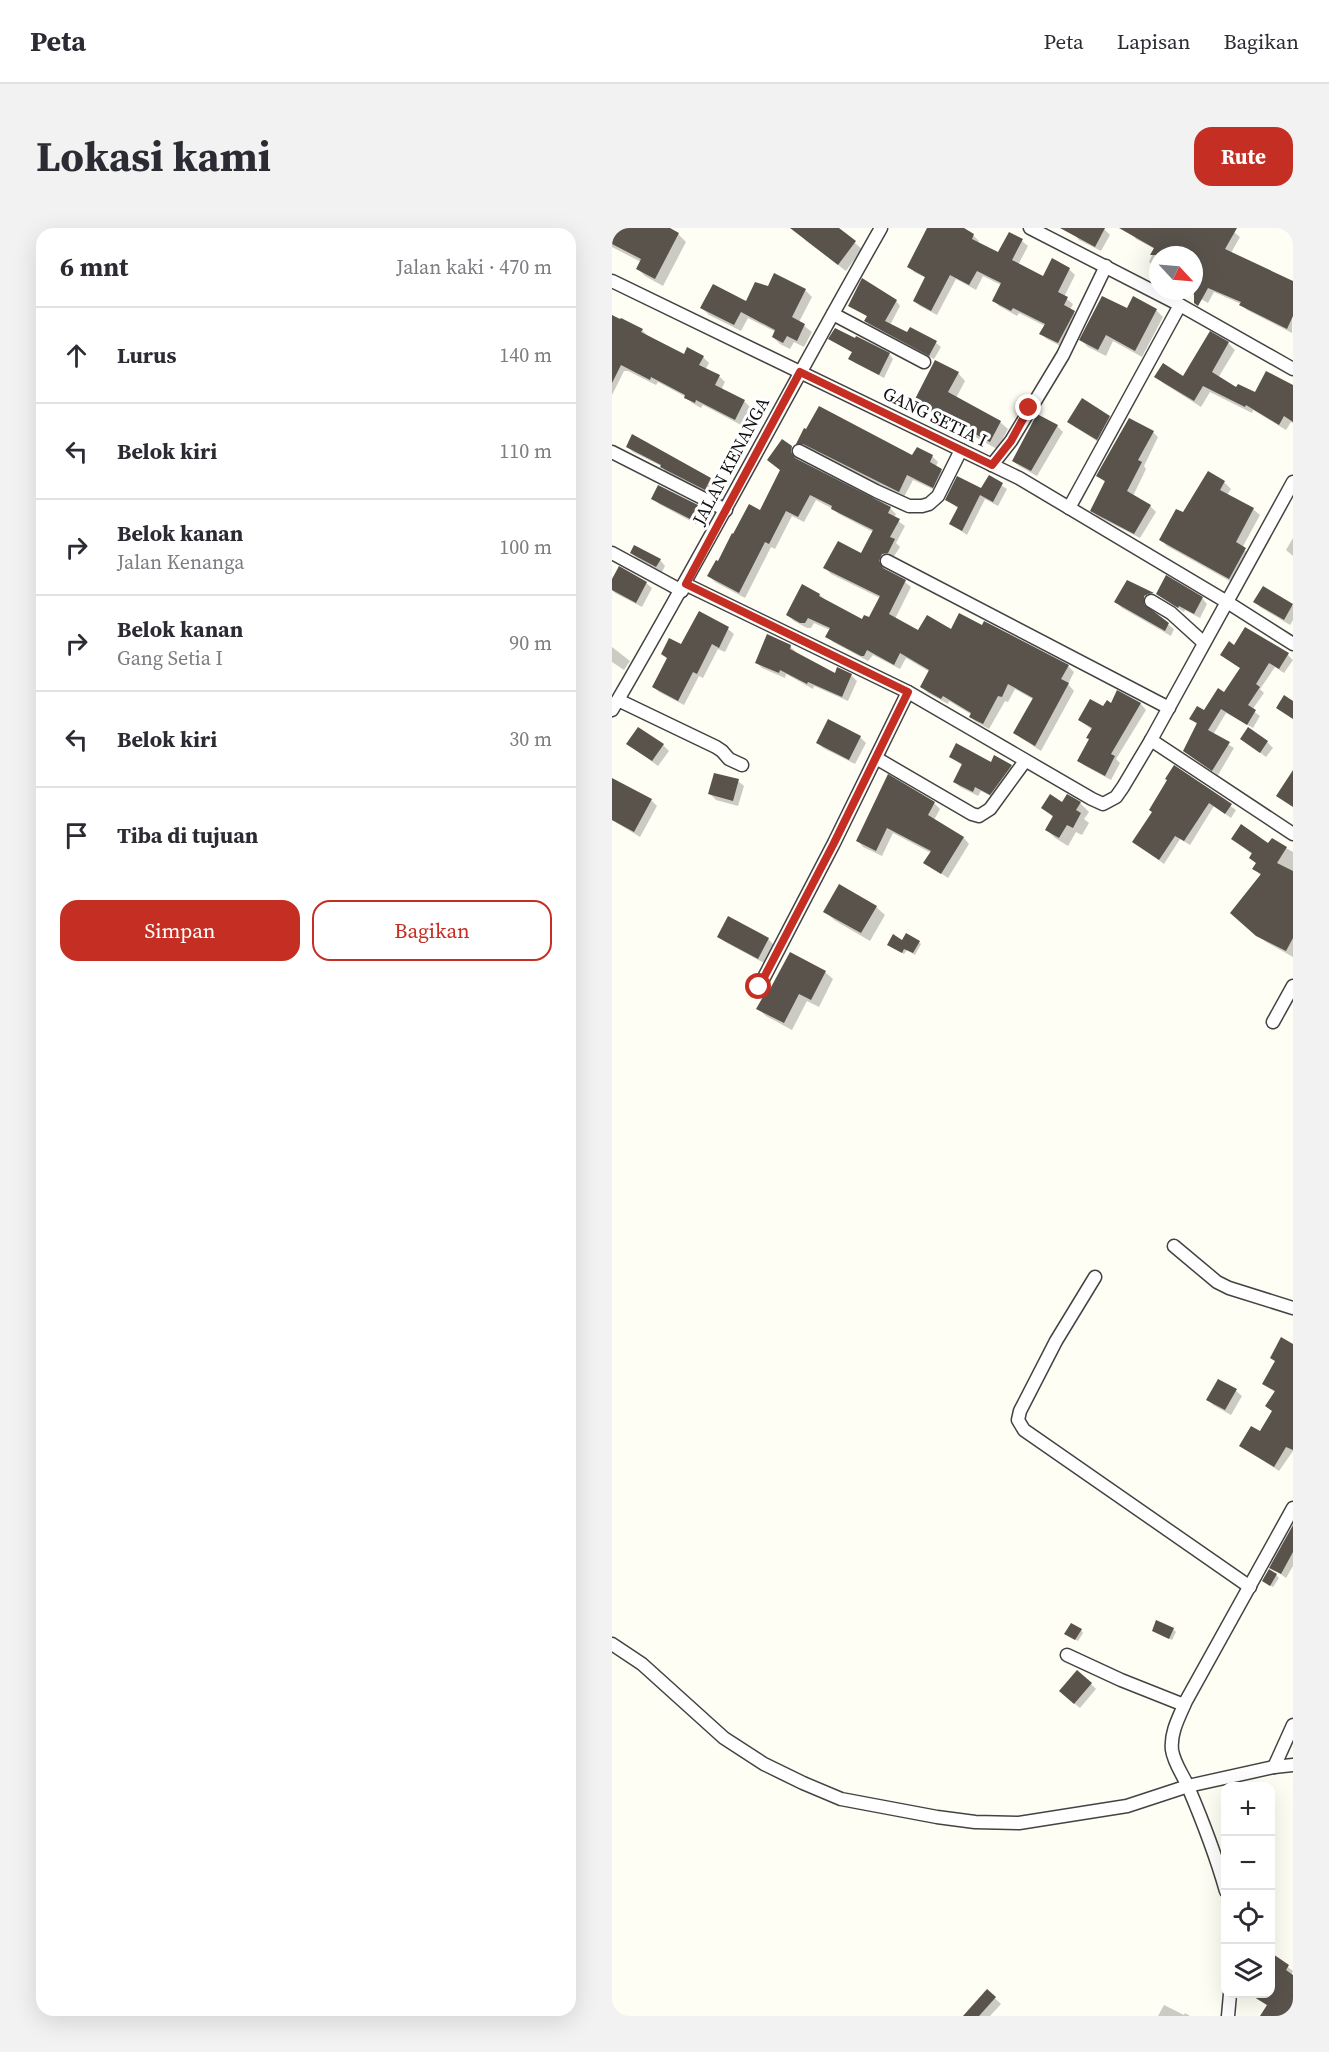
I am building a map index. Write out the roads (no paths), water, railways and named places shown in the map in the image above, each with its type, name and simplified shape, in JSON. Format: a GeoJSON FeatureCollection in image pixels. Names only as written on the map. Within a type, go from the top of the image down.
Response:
{"type":"FeatureCollection","features":[{"type":"Feature","properties":{"kind":"street","name":"JALAN KENANGA"},"geometry":{"type":"LineString","coordinates":[[615,705],[684,588],[800,372],[881,228]]}},
{"type":"Feature","properties":{"kind":"street"},"geometry":{"type":"LineString","coordinates":[[1030,228],[1180,305],[1293,369]]}},
{"type":"Feature","properties":{"kind":"street"},"geometry":{"type":"LineString","coordinates":[[992,465],[1011,441],[1063,355],[1106,266]]}},
{"type":"Feature","properties":{"kind":"street","name":"GANG SETIA I"},"geometry":{"type":"LineString","coordinates":[[612,281],[1019,478],[1293,644]]}},
{"type":"Feature","properties":{"kind":"street"},"geometry":{"type":"LineString","coordinates":[[1069,508],[1180,305]]}},
{"type":"Feature","properties":{"kind":"street"},"geometry":{"type":"LineString","coordinates":[[832,314],[924,362]]}},
{"type":"Feature","properties":{"kind":"street"},"geometry":{"type":"LineString","coordinates":[[799,451],[909,506],[922,506],[938,496],[961,450]]}},
{"type":"Feature","properties":{"kind":"street"},"geometry":{"type":"LineString","coordinates":[[612,452],[726,510]]}},
{"type":"Feature","properties":{"kind":"street"},"geometry":{"type":"LineString","coordinates":[[612,553],[908,692],[1092,800],[1103,804],[1116,797],[1151,740],[1293,482]]}},
{"type":"Feature","properties":{"kind":"street"},"geometry":{"type":"LineString","coordinates":[[887,561],[1169,708]]}},
{"type":"Feature","properties":{"kind":"street"},"geometry":{"type":"LineString","coordinates":[[1151,601],[1171,613],[1204,643]]}},
{"type":"Feature","properties":{"kind":"street"},"geometry":{"type":"LineString","coordinates":[[759,987],[829,853],[908,692]]}},
{"type":"Feature","properties":{"kind":"street"},"geometry":{"type":"LineString","coordinates":[[615,705],[716,747],[729,759],[742,765]]}},
{"type":"Feature","properties":{"kind":"street"},"geometry":{"type":"LineString","coordinates":[[1151,740],[1293,834]]}},
{"type":"Feature","properties":{"kind":"street"},"geometry":{"type":"LineString","coordinates":[[876,758],[979,816],[990,810],[1025,761]]}},
{"type":"Feature","properties":{"kind":"street"},"geometry":{"type":"LineString","coordinates":[[1273,1022],[1293,986]]}},
{"type":"Feature","properties":{"kind":"street"},"geometry":{"type":"LineString","coordinates":[[1174,1246],[1217,1282],[1293,1308]]}},
{"type":"Feature","properties":{"kind":"street"},"geometry":{"type":"LineString","coordinates":[[1095,1277],[1056,1341],[1020,1411],[1019,1424],[1035,1438],[1250,1587]]}},
{"type":"Feature","properties":{"kind":"street"},"geometry":{"type":"LineString","coordinates":[[1226,1890],[1188,1786],[1172,1752],[1174,1728],[1184,1705],[1293,1508]]}},
{"type":"Feature","properties":{"kind":"street"},"geometry":{"type":"LineString","coordinates":[[612,1644],[642,1664],[724,1738],[764,1764],[841,1798],[937,1817],[975,1822],[1019,1823],[1127,1806],[1188,1786],[1293,1765]]}},
{"type":"Feature","properties":{"kind":"street"},"geometry":{"type":"LineString","coordinates":[[1067,1655],[1184,1705]]}},
{"type":"Feature","properties":{"kind":"street"},"geometry":{"type":"LineString","coordinates":[[1274,1767],[1293,1725]]}},
{"type":"Feature","properties":{"kind":"street"},"geometry":{"type":"LineString","coordinates":[[1228,2016],[1230,1998]]}}]}
